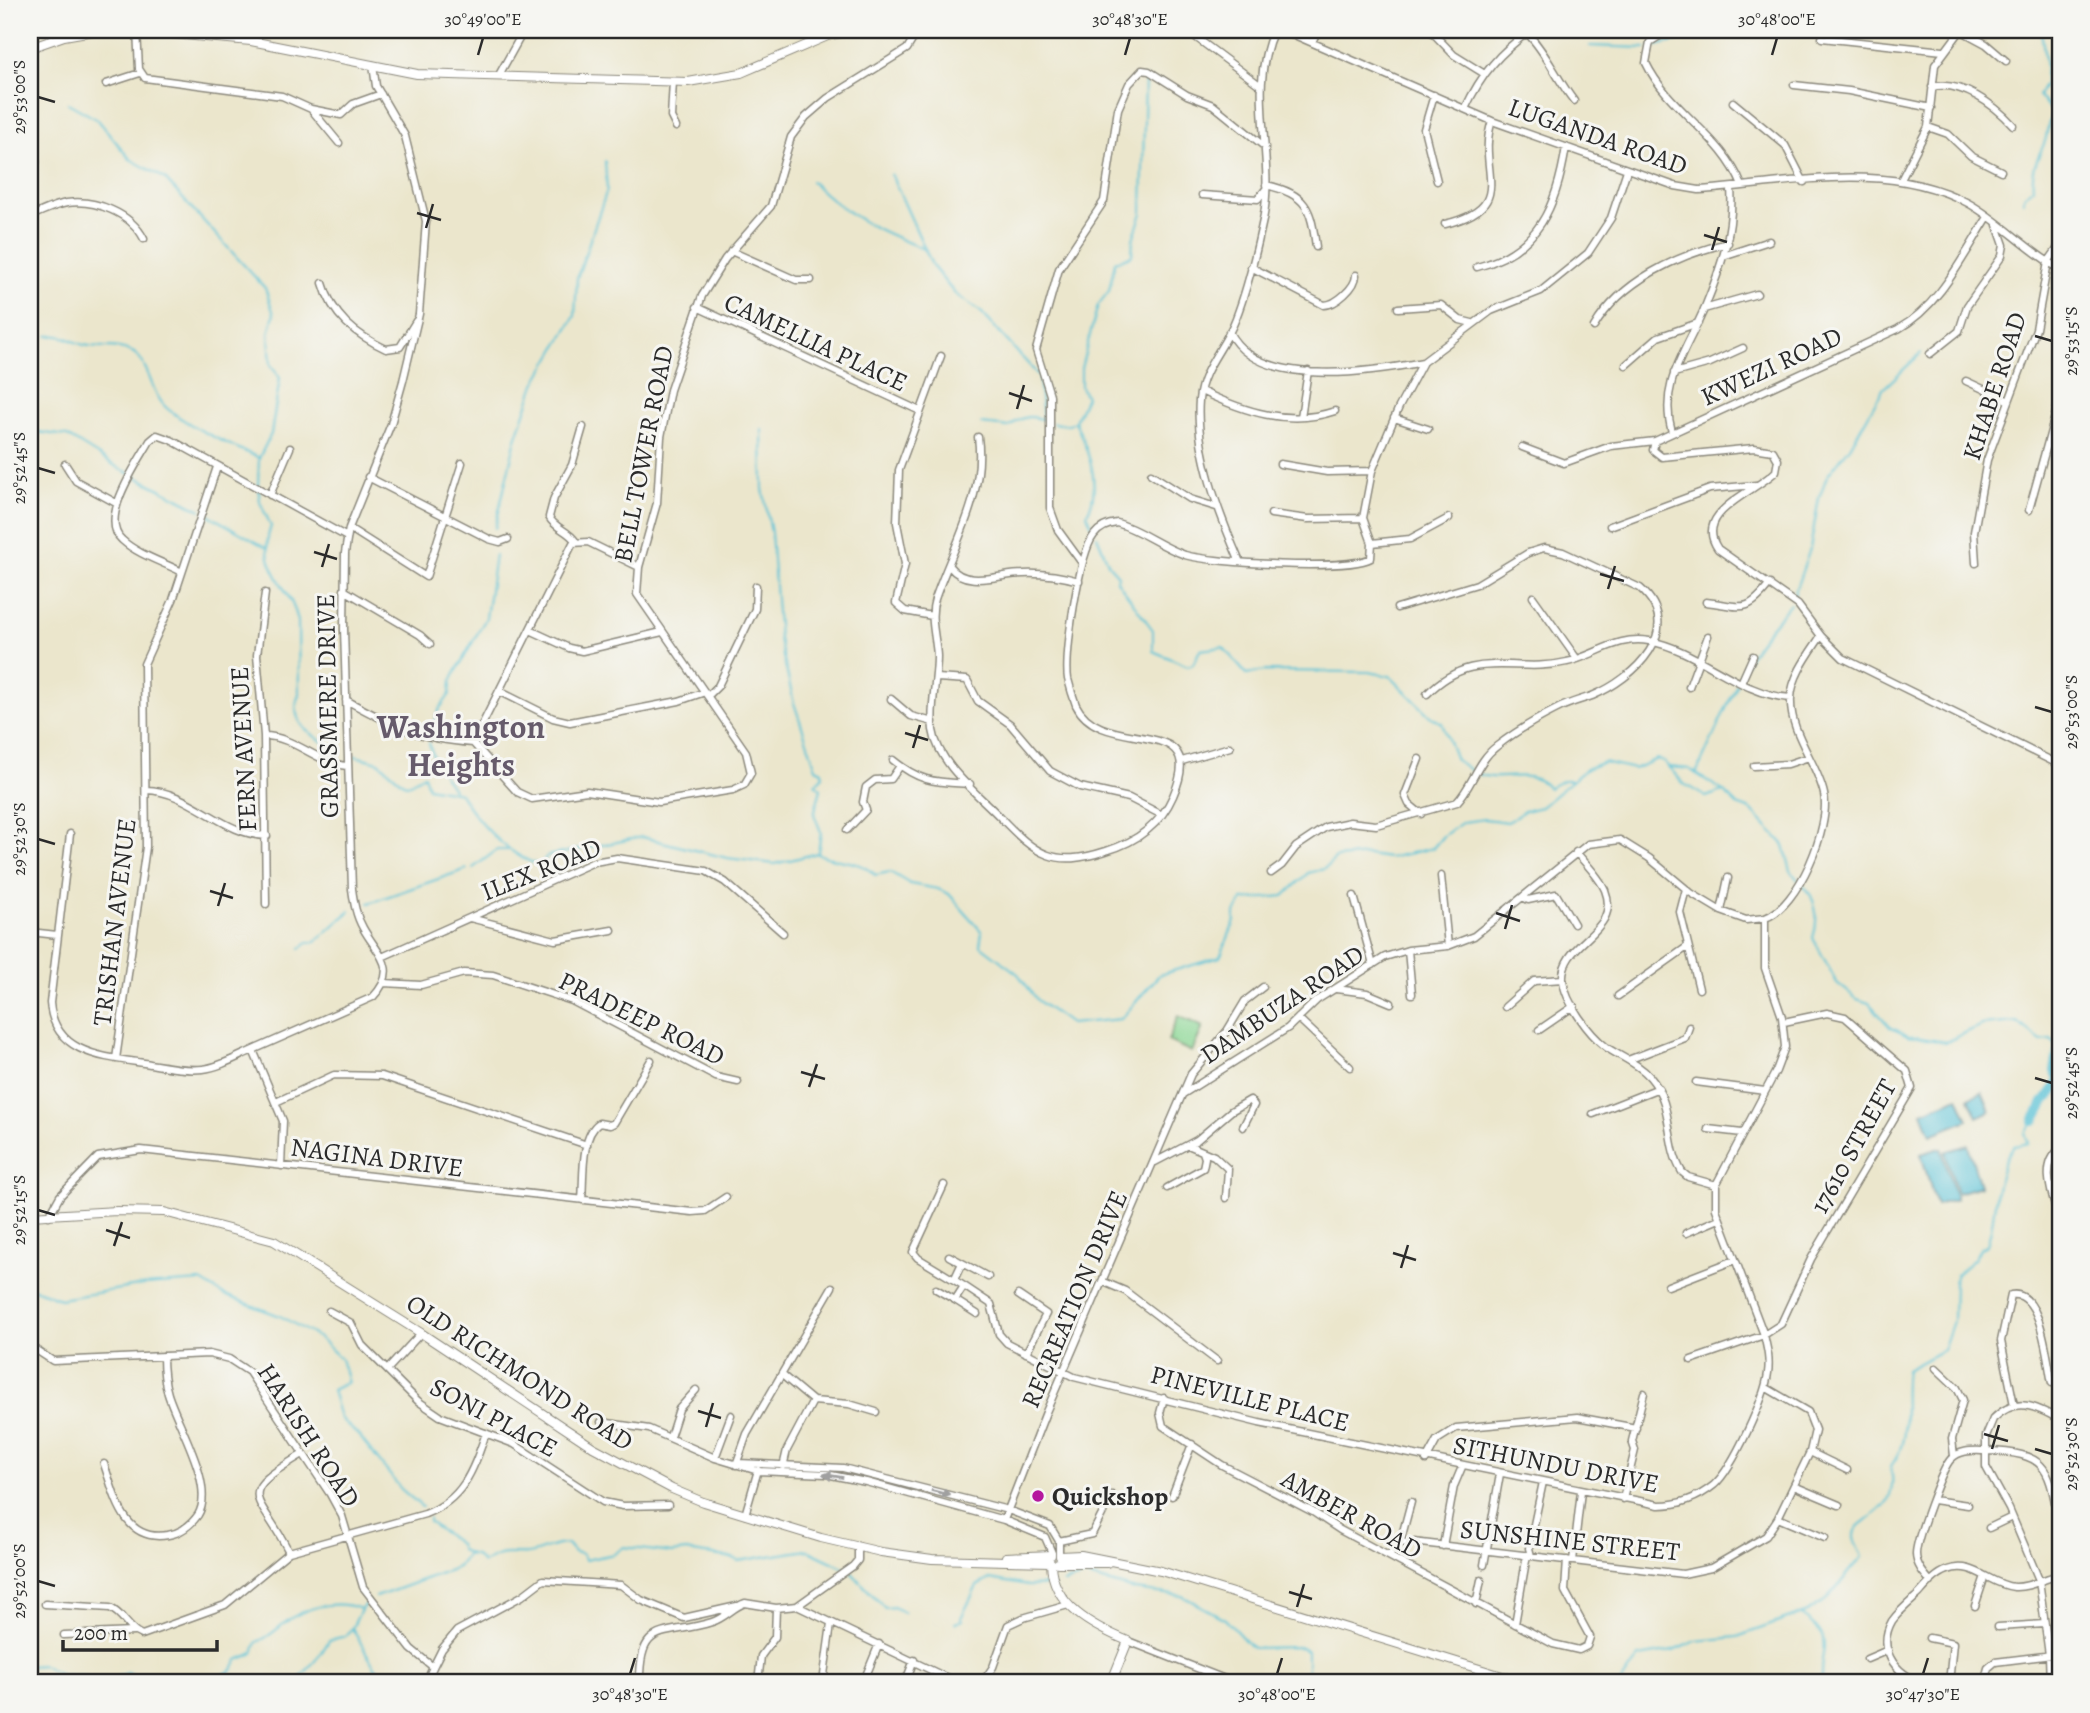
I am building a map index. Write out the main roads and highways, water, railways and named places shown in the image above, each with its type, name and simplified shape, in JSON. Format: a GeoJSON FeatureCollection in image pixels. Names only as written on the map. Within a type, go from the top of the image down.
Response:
{"type":"FeatureCollection","features":[{"type":"Feature","properties":{"kind":"water"},"geometry":{"type":"Polygon","coordinates":[[[1982,1092],[1990,1111],[1977,1117],[1969,1098],[1982,1092]]]}},
{"type":"Feature","properties":{"kind":"water"},"geometry":{"type":"Polygon","coordinates":[[[1958,1097],[1968,1120],[1931,1135],[1922,1112],[1958,1097]]]}},
{"type":"Feature","properties":{"kind":"water"},"geometry":{"type":"Polygon","coordinates":[[[1968,1145],[1980,1186],[1957,1193],[1945,1152],[1968,1145]]]}},
{"type":"Feature","properties":{"kind":"water"},"geometry":{"type":"Polygon","coordinates":[[[1941,1148],[1956,1199],[1936,1205],[1921,1154],[1941,1148]]]}},
{"type":"Feature","properties":{"kind":"waterway"},"geometry":{"type":"LineString","coordinates":[[1650,47],[1728,30]]}},
{"type":"Feature","properties":{"kind":"waterway"},"geometry":{"type":"LineString","coordinates":[[2024,201],[2024,196],[2033,188],[2035,165],[2053,112],[2038,96],[2045,84],[2046,66],[2041,30]]}},
{"type":"Feature","properties":{"kind":"waterway"},"geometry":{"type":"LineString","coordinates":[[1590,46],[1645,48]]}},
{"type":"Feature","properties":{"kind":"waterway"},"geometry":{"type":"LineString","coordinates":[[1094,531],[1087,514],[1094,491],[1092,467],[1075,421],[1086,397],[1081,387],[1081,368],[1098,305],[1109,291],[1115,262],[1132,255],[1133,239],[1142,213],[1145,77]]}},
{"type":"Feature","properties":{"kind":"waterway"},"geometry":{"type":"LineString","coordinates":[[68,103],[98,120],[130,159],[164,178],[265,288],[274,314],[269,334],[271,365],[280,378],[271,434],[259,458],[258,485]]}},
{"type":"Feature","properties":{"kind":"waterway"},"geometry":{"type":"LineString","coordinates":[[495,528],[515,442],[535,384],[575,316],[577,278],[607,190],[605,161]]}},
{"type":"Feature","properties":{"kind":"waterway"},"geometry":{"type":"LineString","coordinates":[[891,174],[933,267],[955,294],[981,312],[1039,376],[1043,419]]}},
{"type":"Feature","properties":{"kind":"waterway"},"geometry":{"type":"LineString","coordinates":[[811,181],[838,205],[864,222],[926,250]]}},
{"type":"Feature","properties":{"kind":"waterway"},"geometry":{"type":"LineString","coordinates":[[48,336],[62,337],[84,345],[120,348],[132,352],[142,362],[158,396],[169,410],[202,431],[259,458]]}},
{"type":"Feature","properties":{"kind":"waterway"},"geometry":{"type":"LineString","coordinates":[[1793,597],[1810,549],[1819,498],[1827,476],[1850,447],[1883,389],[1921,353]]}},
{"type":"Feature","properties":{"kind":"waterway"},"geometry":{"type":"LineString","coordinates":[[981,424],[1009,427],[1027,417],[1048,421]]}},
{"type":"Feature","properties":{"kind":"waterway"},"geometry":{"type":"LineString","coordinates":[[1053,423],[1069,425],[1074,422]]}},
{"type":"Feature","properties":{"kind":"waterway"},"geometry":{"type":"LineString","coordinates":[[762,430],[763,489],[771,533],[779,639],[794,703],[816,768],[822,771],[823,776],[815,784],[821,789],[814,814],[821,832],[818,852]]}},
{"type":"Feature","properties":{"kind":"waterway"},"geometry":{"type":"LineString","coordinates":[[30,431],[67,436],[117,467],[201,510]]}},
{"type":"Feature","properties":{"kind":"waterway"},"geometry":{"type":"LineString","coordinates":[[259,490],[260,502],[271,526],[268,540],[271,564],[289,597],[298,621],[297,715],[306,730],[340,752]]}},
{"type":"Feature","properties":{"kind":"waterway"},"geometry":{"type":"LineString","coordinates":[[207,514],[267,548]]}},
{"type":"Feature","properties":{"kind":"waterway"},"geometry":{"type":"LineString","coordinates":[[1097,536],[1109,565],[1118,575],[1117,581],[1153,630],[1153,651],[1188,666],[1193,664],[1200,650],[1223,647],[1246,674],[1265,671],[1369,672],[1390,676],[1430,716],[1442,723],[1456,760],[1473,772]]}},
{"type":"Feature","properties":{"kind":"waterway"},"geometry":{"type":"LineString","coordinates":[[431,730],[440,708],[450,694],[451,681],[486,618],[495,555]]}},
{"type":"Feature","properties":{"kind":"waterway"},"geometry":{"type":"LineString","coordinates":[[1739,679],[1755,649],[1790,604]]}},
{"type":"Feature","properties":{"kind":"waterway"},"geometry":{"type":"LineString","coordinates":[[1696,774],[1737,684]]}},
{"type":"Feature","properties":{"kind":"waterway"},"geometry":{"type":"LineString","coordinates":[[429,743],[435,762],[453,789]]}},
{"type":"Feature","properties":{"kind":"waterway"},"geometry":{"type":"LineString","coordinates":[[355,756],[379,762],[403,783],[408,784],[424,775],[428,787],[460,793],[475,815],[505,846],[528,861],[540,865],[547,856],[642,837],[727,858],[775,864],[817,853],[855,863],[875,875],[890,872],[910,884],[938,889],[949,894],[982,932],[980,945],[1018,974],[1037,1000],[1070,1024],[1121,1019],[1159,975],[1220,957],[1235,921],[1235,913],[1243,900],[1284,896],[1308,873],[1324,869],[1336,858],[1368,855],[1389,858],[1433,848],[1443,836],[1463,822],[1485,819],[1508,822],[1524,811],[1541,807],[1586,769],[1604,762],[1634,769],[1657,759],[1663,761],[1684,784],[1706,797],[1723,791],[1737,805],[1751,810],[1784,845],[1791,871],[1798,880]]}},
{"type":"Feature","properties":{"kind":"waterway"},"geometry":{"type":"LineString","coordinates":[[1670,767],[1689,769],[1723,791]]}},
{"type":"Feature","properties":{"kind":"waterway"},"geometry":{"type":"LineString","coordinates":[[1478,774],[1487,777],[1533,778],[1549,788],[1563,780],[1572,780]]}},
{"type":"Feature","properties":{"kind":"waterway"},"geometry":{"type":"LineString","coordinates":[[473,868],[497,850],[509,850]]}},
{"type":"Feature","properties":{"kind":"waterway"},"geometry":{"type":"LineString","coordinates":[[369,903],[467,869]]}},
{"type":"Feature","properties":{"kind":"waterway"},"geometry":{"type":"LineString","coordinates":[[1802,884],[1814,902],[1816,924],[1813,938],[1837,983],[1857,999],[1869,1003],[1890,1027],[1908,1036],[1946,1042],[1982,1025],[2017,1022],[2041,1041],[2051,1040],[2059,1047]]}},
{"type":"Feature","properties":{"kind":"waterway"},"geometry":{"type":"LineString","coordinates":[[300,949],[307,943],[315,942],[350,911]]}},
{"type":"Feature","properties":{"kind":"waterway"},"geometry":{"type":"LineString","coordinates":[[2060,1044],[2055,1071],[2060,1079]]}},
{"type":"Feature","properties":{"kind":"waterway"},"geometry":{"type":"LineString","coordinates":[[2048,1098],[2060,1081]]}},
{"type":"Feature","properties":{"kind":"waterway"},"geometry":{"type":"LineString","coordinates":[[2034,1121],[2045,1101]]}},
{"type":"Feature","properties":{"kind":"waterway"},"geometry":{"type":"LineString","coordinates":[[1621,1683],[1639,1657],[1673,1651],[1696,1641],[1737,1637],[1807,1612],[1826,1600],[1862,1557],[1854,1539],[1856,1530],[1883,1507],[1889,1497],[1892,1484],[1891,1466],[1902,1444],[1906,1370],[1943,1350],[1953,1321],[1954,1282],[1957,1274],[1975,1258],[1980,1248],[1987,1245],[2002,1168],[2014,1146],[2028,1143],[2025,1133],[2034,1121]]}},
{"type":"Feature","properties":{"kind":"waterway"},"geometry":{"type":"LineString","coordinates":[[30,1287],[60,1299],[144,1285],[201,1281],[222,1294],[280,1316],[319,1338],[341,1359],[348,1382],[332,1390],[340,1418],[360,1437],[401,1489],[422,1507]]}},
{"type":"Feature","properties":{"kind":"waterway"},"geometry":{"type":"LineString","coordinates":[[429,1518],[429,1522],[459,1544],[461,1550],[470,1554]]}},
{"type":"Feature","properties":{"kind":"waterway"},"geometry":{"type":"LineString","coordinates":[[376,1597],[458,1567],[467,1554],[475,1555],[483,1563],[501,1555],[528,1554],[567,1544],[574,1552],[582,1554],[585,1560],[614,1554],[624,1547],[672,1553],[686,1551],[738,1561],[807,1550],[845,1568]]}},
{"type":"Feature","properties":{"kind":"waterway"},"geometry":{"type":"LineString","coordinates":[[850,1571],[885,1608],[894,1607],[904,1613]]}},
{"type":"Feature","properties":{"kind":"waterway"},"geometry":{"type":"LineString","coordinates":[[1064,1583],[1085,1576],[1135,1590],[1182,1596],[1225,1619],[1252,1648],[1299,1647],[1307,1651],[1307,1670],[1317,1683]]}},
{"type":"Feature","properties":{"kind":"waterway"},"geometry":{"type":"LineString","coordinates":[[955,1623],[963,1620],[961,1618],[977,1586],[990,1579],[1028,1586],[1053,1585]]}},
{"type":"Feature","properties":{"kind":"waterway"},"geometry":{"type":"LineString","coordinates":[[207,1683],[232,1670],[238,1660],[253,1653],[257,1642],[301,1613],[335,1604],[361,1609],[368,1602]]}},
{"type":"Feature","properties":{"kind":"waterway"},"geometry":{"type":"LineString","coordinates":[[361,1610],[352,1628],[374,1666],[386,1679],[384,1683]]}},
{"type":"Feature","properties":{"kind":"waterway"},"geometry":{"type":"LineString","coordinates":[[1801,1615],[1813,1624],[1823,1639],[1822,1683]]}},
{"type":"Feature","properties":{"kind":"waterway"},"geometry":{"type":"LineString","coordinates":[[284,1683],[298,1682],[329,1640],[346,1636],[353,1626]]}},
{"type":"Feature","properties":{"kind":"waterway"},"geometry":{"type":"LineString","coordinates":[[30,1666],[43,1665],[60,1675],[86,1677],[92,1683]]}},
{"type":"Feature","properties":{"kind":"waterway"},"geometry":{"type":"LineString","coordinates":[[102,1683],[128,1673],[149,1683]]}},
{"type":"Feature","properties":{"kind":"waterway"},"geometry":{"type":"LineString","coordinates":[[151,1683],[164,1675],[188,1683]]}},
{"type":"Feature","properties":{"kind":"place","name":"Quickshop"},"geometry":{"type":"Point","coordinates":[1038,1496]}},
{"type":"Feature","properties":{"kind":"district","name":"Washington Heights"},"geometry":{"type":"Point","coordinates":[461,745]}}]}
